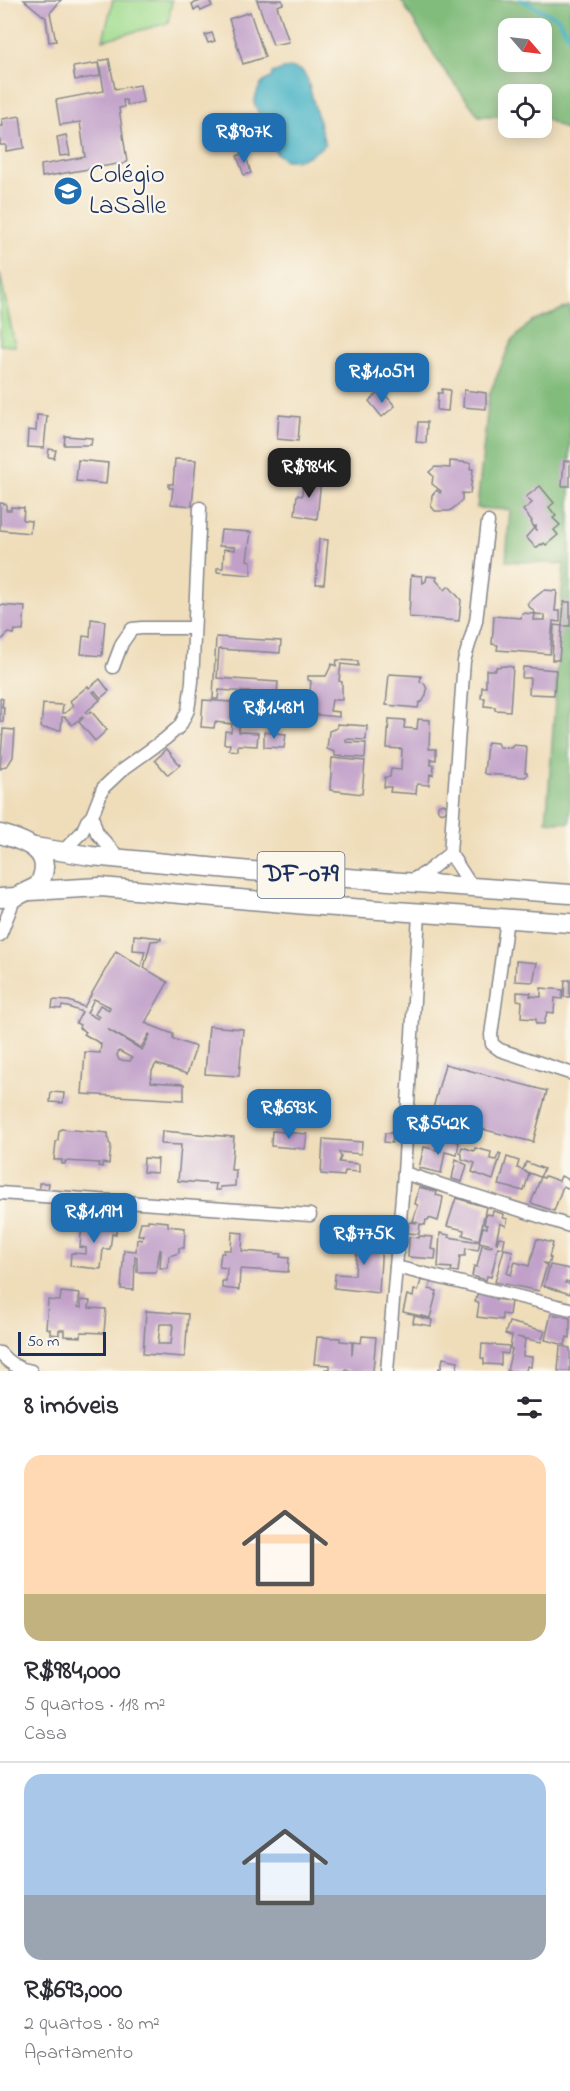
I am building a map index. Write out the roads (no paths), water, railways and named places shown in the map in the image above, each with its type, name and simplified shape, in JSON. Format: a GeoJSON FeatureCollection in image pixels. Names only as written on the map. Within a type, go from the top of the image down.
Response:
{"type":"FeatureCollection","features":[{"type":"Feature","properties":{"kind":"main road","name":"DF-079"},"geometry":{"type":"LineString","coordinates":[[0,834],[34,847],[62,853],[251,871],[570,894]]}},
{"type":"Feature","properties":{"kind":"main road"},"geometry":{"type":"LineString","coordinates":[[15,895],[38,886],[44,869],[43,860],[34,847]]}},
{"type":"Feature","properties":{"kind":"main road","name":"DF-079"},"geometry":{"type":"LineString","coordinates":[[15,895],[101,887],[419,914],[570,923]]}},
{"type":"Feature","properties":{"kind":"street"},"geometry":{"type":"LineString","coordinates":[[62,853],[78,838],[92,816],[103,788],[122,770],[165,739],[180,726],[185,717],[189,702],[200,508]]}},
{"type":"Feature","properties":{"kind":"street"},"geometry":{"type":"LineString","coordinates":[[472,887],[450,853],[464,661],[476,621],[488,522]]}},
{"type":"Feature","properties":{"kind":"street"},"geometry":{"type":"LineString","coordinates":[[113,667],[122,643],[132,629],[194,628]]}},
{"type":"Feature","properties":{"kind":"street"},"geometry":{"type":"LineString","coordinates":[[92,816],[97,833],[119,858]]}},
{"type":"Feature","properties":{"kind":"street"},"geometry":{"type":"LineString","coordinates":[[406,882],[417,878],[450,853]]}},
{"type":"Feature","properties":{"kind":"street"},"geometry":{"type":"LineString","coordinates":[[0,935],[15,895]]}},
{"type":"Feature","properties":{"kind":"street"},"geometry":{"type":"LineString","coordinates":[[387,1371],[404,1173],[419,914]]}},
{"type":"Feature","properties":{"kind":"street"},"geometry":{"type":"LineString","coordinates":[[507,920],[491,1035],[492,1044],[500,1050],[570,1073]]}},
{"type":"Feature","properties":{"kind":"street"},"geometry":{"type":"LineString","coordinates":[[404,1173],[570,1226]]}},
{"type":"Feature","properties":{"kind":"street"},"geometry":{"type":"LineString","coordinates":[[0,1193],[310,1215]]}},
{"type":"Feature","properties":{"kind":"street"},"geometry":{"type":"LineString","coordinates":[[396,1267],[570,1309]]}},
{"type":"Feature","properties":{"kind":"street"},"geometry":{"type":"LineString","coordinates":[[0,1353],[11,1364],[31,1371]]}},
{"type":"Feature","properties":{"kind":"water"},"geometry":{"type":"Polygon","coordinates":[[[293,68],[302,71],[307,78],[325,144],[306,157],[285,160],[276,153],[254,103],[259,88],[271,78],[272,73],[293,68]]]}},
{"type":"Feature","properties":{"kind":"waterway"},"geometry":{"type":"LineString","coordinates":[[521,0],[558,18],[570,39]]}},
{"type":"Feature","properties":{"kind":"place","name":"Colégio LaSalle"},"geometry":{"type":"Point","coordinates":[68,191]}}]}
